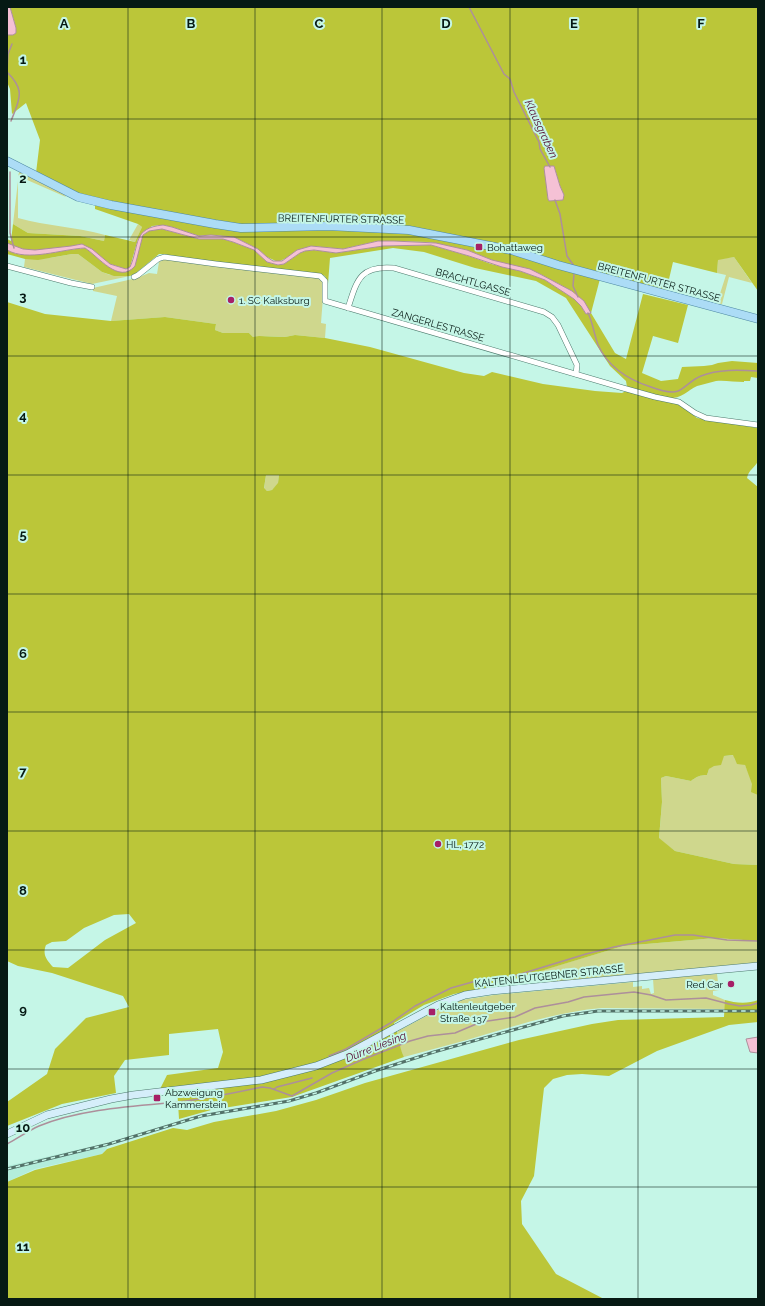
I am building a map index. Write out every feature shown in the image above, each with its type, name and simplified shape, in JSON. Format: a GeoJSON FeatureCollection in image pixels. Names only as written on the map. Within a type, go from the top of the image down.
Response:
{"type":"FeatureCollection","features":[{"type":"Feature","properties":{"kind":"main road","name":"BREITENFURTER STRASSE"},"geometry":{"type":"LineString","coordinates":[[7,161],[78,197],[112,206],[241,228],[328,226],[409,230],[505,249],[558,265],[758,319]]}},
{"type":"Feature","properties":{"kind":"main road","name":"KALTENLEUTGEBNER STRASSE"},"geometry":{"type":"LineString","coordinates":[[7,1134],[47,1115],[111,1099],[133,1095],[261,1080],[316,1066],[353,1051],[438,1004],[465,995],[491,991],[758,966]]}},
{"type":"Feature","properties":{"kind":"street","name":"ZANGERLESTRASSE"},"geometry":{"type":"LineString","coordinates":[[134,277],[158,259],[164,257],[323,277],[325,281],[325,301],[655,397],[676,400],[706,418],[758,425]]}},
{"type":"Feature","properties":{"kind":"street"},"geometry":{"type":"LineString","coordinates":[[7,266],[92,287]]}},
{"type":"Feature","properties":{"kind":"street","name":"BRACHTLGASSE"},"geometry":{"type":"LineString","coordinates":[[348,308],[359,279],[367,271],[380,267],[394,268],[544,312],[552,317],[558,325],[577,365],[576,374]]}},
{"type":"Feature","properties":{"kind":"shaded area"},"geometry":{"type":"Polygon","coordinates":[[[7,7],[10,7],[16,28],[16,33],[13,35],[7,35],[7,7]]]}},
{"type":"Feature","properties":{"kind":"shaded area"},"geometry":{"type":"Polygon","coordinates":[[[545,166],[554,166],[564,195],[563,200],[549,201],[544,168],[545,166]]]}},
{"type":"Feature","properties":{"kind":"shaded area"},"geometry":{"type":"Polygon","coordinates":[[[163,225],[199,236],[211,235],[234,237],[258,249],[273,261],[282,261],[297,250],[311,246],[343,249],[378,241],[436,243],[467,250],[492,260],[530,269],[572,291],[584,301],[591,313],[586,314],[574,299],[545,280],[520,271],[502,267],[431,245],[383,246],[336,253],[314,250],[305,251],[284,264],[278,265],[267,262],[254,250],[233,242],[223,239],[199,239],[162,229],[149,231],[143,235],[135,266],[129,271],[122,272],[116,271],[109,267],[85,248],[35,255],[25,255],[7,250],[7,243],[23,249],[35,250],[82,244],[92,249],[110,264],[126,269],[130,267],[142,234],[146,230],[153,227],[163,225]]]}},
{"type":"Feature","properties":{"kind":"shaded area"},"geometry":{"type":"Polygon","coordinates":[[[758,1037],[758,1053],[750,1052],[746,1039],[758,1037]]]}},
{"type":"Feature","properties":{"kind":"shaded area"},"geometry":{"type":"Polygon","coordinates":[[[107,1143],[107,1148],[102,1154],[35,1169],[7,1182],[7,1166],[107,1143]]]}},
{"type":"Feature","properties":{"kind":"green space"},"geometry":{"type":"Polygon","coordinates":[[[10,7],[758,7],[758,291],[734,257],[718,260],[717,273],[673,262],[666,292],[601,275],[591,313],[572,291],[540,274],[492,260],[467,250],[429,242],[378,241],[343,249],[311,246],[278,262],[267,257],[258,249],[234,237],[211,235],[199,236],[163,225],[152,226],[138,239],[130,267],[126,269],[110,264],[82,244],[44,250],[16,247],[7,243],[7,239],[11,241],[13,224],[28,233],[80,236],[104,241],[105,235],[135,242],[142,227],[138,224],[95,209],[95,199],[80,195],[36,173],[40,140],[26,103],[12,114],[10,89],[7,82],[7,35],[16,33],[10,7]],[[554,166],[546,181],[549,201],[562,200],[564,195],[554,166]]]}},
{"type":"Feature","properties":{"kind":"green space"},"geometry":{"type":"Polygon","coordinates":[[[20,170],[62,192],[66,197],[18,176],[20,170]]]}},
{"type":"Feature","properties":{"kind":"green space"},"geometry":{"type":"Polygon","coordinates":[[[18,181],[18,218],[105,235],[104,241],[80,236],[28,233],[13,224],[18,181]]]}},
{"type":"Feature","properties":{"kind":"green space"},"geometry":{"type":"Polygon","coordinates":[[[138,224],[142,227],[135,242],[129,240],[138,224]]]}},
{"type":"Feature","properties":{"kind":"green space"},"geometry":{"type":"Polygon","coordinates":[[[155,229],[162,229],[199,239],[223,239],[254,250],[267,262],[278,265],[284,264],[305,251],[314,250],[336,253],[383,246],[431,245],[491,264],[520,271],[545,280],[574,299],[586,314],[591,313],[615,353],[626,359],[643,294],[688,305],[678,343],[653,336],[642,373],[661,381],[678,379],[682,367],[704,366],[732,361],[758,363],[758,378],[751,377],[750,381],[744,382],[714,381],[697,386],[681,396],[673,398],[656,396],[627,387],[626,381],[610,366],[566,298],[536,281],[475,268],[424,252],[393,248],[330,258],[328,284],[325,276],[320,274],[211,262],[163,254],[159,254],[136,273],[130,276],[114,276],[102,272],[78,254],[38,260],[25,259],[7,254],[7,250],[25,255],[35,255],[85,248],[110,268],[129,271],[143,235],[155,229]]]}},
{"type":"Feature","properties":{"kind":"green space"},"geometry":{"type":"Polygon","coordinates":[[[78,254],[102,272],[110,275],[130,276],[92,284],[24,267],[25,259],[50,258],[78,254]]]}},
{"type":"Feature","properties":{"kind":"green space"},"geometry":{"type":"Polygon","coordinates":[[[734,257],[752,283],[729,277],[722,304],[717,303],[726,275],[717,273],[718,259],[734,257]]]}},
{"type":"Feature","properties":{"kind":"green space","name":"1. SC Kalksburg"},"geometry":{"type":"Polygon","coordinates":[[[165,259],[321,279],[324,284],[321,323],[326,324],[325,338],[295,335],[285,337],[253,337],[249,333],[223,333],[215,330],[216,324],[165,317],[111,321],[117,296],[93,291],[93,288],[137,278],[149,273],[157,274],[159,262],[165,259]]]}},
{"type":"Feature","properties":{"kind":"green space"},"geometry":{"type":"Polygon","coordinates":[[[7,302],[45,314],[111,321],[165,317],[216,324],[215,330],[223,333],[249,333],[253,337],[285,337],[295,335],[325,338],[370,347],[464,373],[484,376],[492,372],[543,384],[595,391],[622,393],[626,391],[677,403],[697,418],[758,428],[758,461],[747,478],[758,487],[758,795],[751,792],[752,784],[745,765],[737,764],[733,755],[724,756],[721,765],[714,766],[709,769],[707,775],[698,776],[691,781],[666,776],[661,778],[662,802],[659,838],[675,851],[734,864],[758,865],[758,941],[715,938],[623,946],[485,988],[454,994],[424,1005],[394,1023],[404,1057],[292,1097],[211,1110],[179,1119],[177,1087],[160,1089],[167,1075],[218,1068],[223,1052],[218,1029],[169,1034],[169,1055],[125,1060],[114,1076],[116,1093],[62,1104],[7,1126],[7,1102],[47,1074],[55,1049],[86,1018],[129,1007],[123,996],[52,973],[18,966],[7,961],[7,302]],[[266,475],[264,488],[267,491],[272,490],[278,483],[279,475],[266,475]],[[129,914],[114,915],[84,928],[66,941],[52,942],[46,945],[46,957],[53,967],[68,968],[105,940],[136,923],[129,914]]]}},
{"type":"Feature","properties":{"kind":"green space"},"geometry":{"type":"Polygon","coordinates":[[[266,475],[279,475],[278,484],[272,490],[267,491],[264,489],[266,475]]]}},
{"type":"Feature","properties":{"kind":"green space"},"geometry":{"type":"Polygon","coordinates":[[[734,755],[735,760],[745,765],[758,795],[758,865],[734,864],[675,851],[659,839],[662,802],[661,778],[666,776],[691,781],[698,776],[707,775],[709,769],[724,756],[734,755]]]}},
{"type":"Feature","properties":{"kind":"green space"},"geometry":{"type":"Polygon","coordinates":[[[715,938],[758,941],[758,965],[545,984],[540,971],[623,946],[715,938]]]}},
{"type":"Feature","properties":{"kind":"green space"},"geometry":{"type":"Polygon","coordinates":[[[717,974],[719,990],[713,991],[713,995],[725,1000],[725,1009],[602,1008],[585,1010],[534,1021],[404,1057],[400,1049],[398,1031],[440,1009],[462,1000],[494,995],[633,982],[633,987],[642,986],[642,989],[649,988],[651,994],[654,993],[653,979],[717,974]]]}},
{"type":"Feature","properties":{"kind":"green space"},"geometry":{"type":"Polygon","coordinates":[[[725,1000],[742,1003],[758,1000],[758,1022],[729,1025],[657,1051],[609,1076],[582,1074],[567,1075],[553,1079],[544,1088],[534,1176],[521,1201],[522,1224],[556,1274],[604,1299],[7,1299],[7,1182],[35,1170],[102,1154],[107,1149],[173,1128],[187,1130],[214,1122],[276,1111],[316,1100],[365,1083],[519,1040],[592,1024],[618,1020],[724,1017],[725,1000]]]}},
{"type":"Feature","properties":{"kind":"waterway","name":"Klausgraben"},"geometry":{"type":"LineString","coordinates":[[469,7],[504,74],[510,79],[514,92],[539,142],[540,149],[550,167]]}},
{"type":"Feature","properties":{"kind":"waterway"},"geometry":{"type":"LineString","coordinates":[[11,121],[19,98],[16,83],[7,72],[8,54],[12,44]]}},
{"type":"Feature","properties":{"kind":"waterway"},"geometry":{"type":"LineString","coordinates":[[10,172],[10,233],[14,248]]}},
{"type":"Feature","properties":{"kind":"waterway","name":"Klausgraben"},"geometry":{"type":"LineString","coordinates":[[555,200],[560,214],[567,256],[574,266]]}},
{"type":"Feature","properties":{"kind":"waterway","name":"Klausgraben"},"geometry":{"type":"LineString","coordinates":[[574,274],[573,286],[578,297]]}},
{"type":"Feature","properties":{"kind":"waterway"},"geometry":{"type":"LineString","coordinates":[[588,313],[598,345],[607,360],[620,372],[635,381],[657,389],[675,392],[697,378],[714,372],[736,370],[758,371]]}},
{"type":"Feature","properties":{"kind":"waterway"},"geometry":{"type":"LineString","coordinates":[[329,1056],[346,1049],[392,1022],[415,1006],[451,988],[476,981],[501,980],[586,954],[675,935],[693,935],[727,940],[758,941]]}},
{"type":"Feature","properties":{"kind":"waterway","name":"Dürre Liesing"},"geometry":{"type":"LineString","coordinates":[[7,1144],[39,1126],[55,1120],[89,1112],[199,1099],[262,1087],[270,1088],[292,1096],[332,1073],[410,1041],[428,1036],[455,1033],[481,1022],[515,1017],[535,1008],[568,1002],[584,997],[634,992],[651,995],[666,1000],[706,998],[740,1006],[758,1003]]}},
{"type":"Feature","properties":{"kind":"waterway"},"geometry":{"type":"LineString","coordinates":[[274,1089],[312,1078]]}},
{"type":"Feature","properties":{"kind":"railway"},"geometry":{"type":"LineString","coordinates":[[7,1169],[109,1144],[201,1116],[289,1101],[434,1052],[563,1016],[598,1011],[758,1011]]}},
{"type":"Feature","properties":{"kind":"place","name":"Bohattaweg"},"geometry":{"type":"Point","coordinates":[479,247]}},
{"type":"Feature","properties":{"kind":"place","name":"1. SC Kalksburg"},"geometry":{"type":"Point","coordinates":[231,300]}},
{"type":"Feature","properties":{"kind":"place","name":"HL, 1772"},"geometry":{"type":"Point","coordinates":[438,844]}},
{"type":"Feature","properties":{"kind":"place","name":"Red Car"},"geometry":{"type":"Point","coordinates":[731,984]}},
{"type":"Feature","properties":{"kind":"place","name":"Kaltenleutgeber Straße 137"},"geometry":{"type":"Point","coordinates":[432,1012]}},
{"type":"Feature","properties":{"kind":"place","name":"Abzweigung Kammerstein"},"geometry":{"type":"Point","coordinates":[157,1098]}}]}
